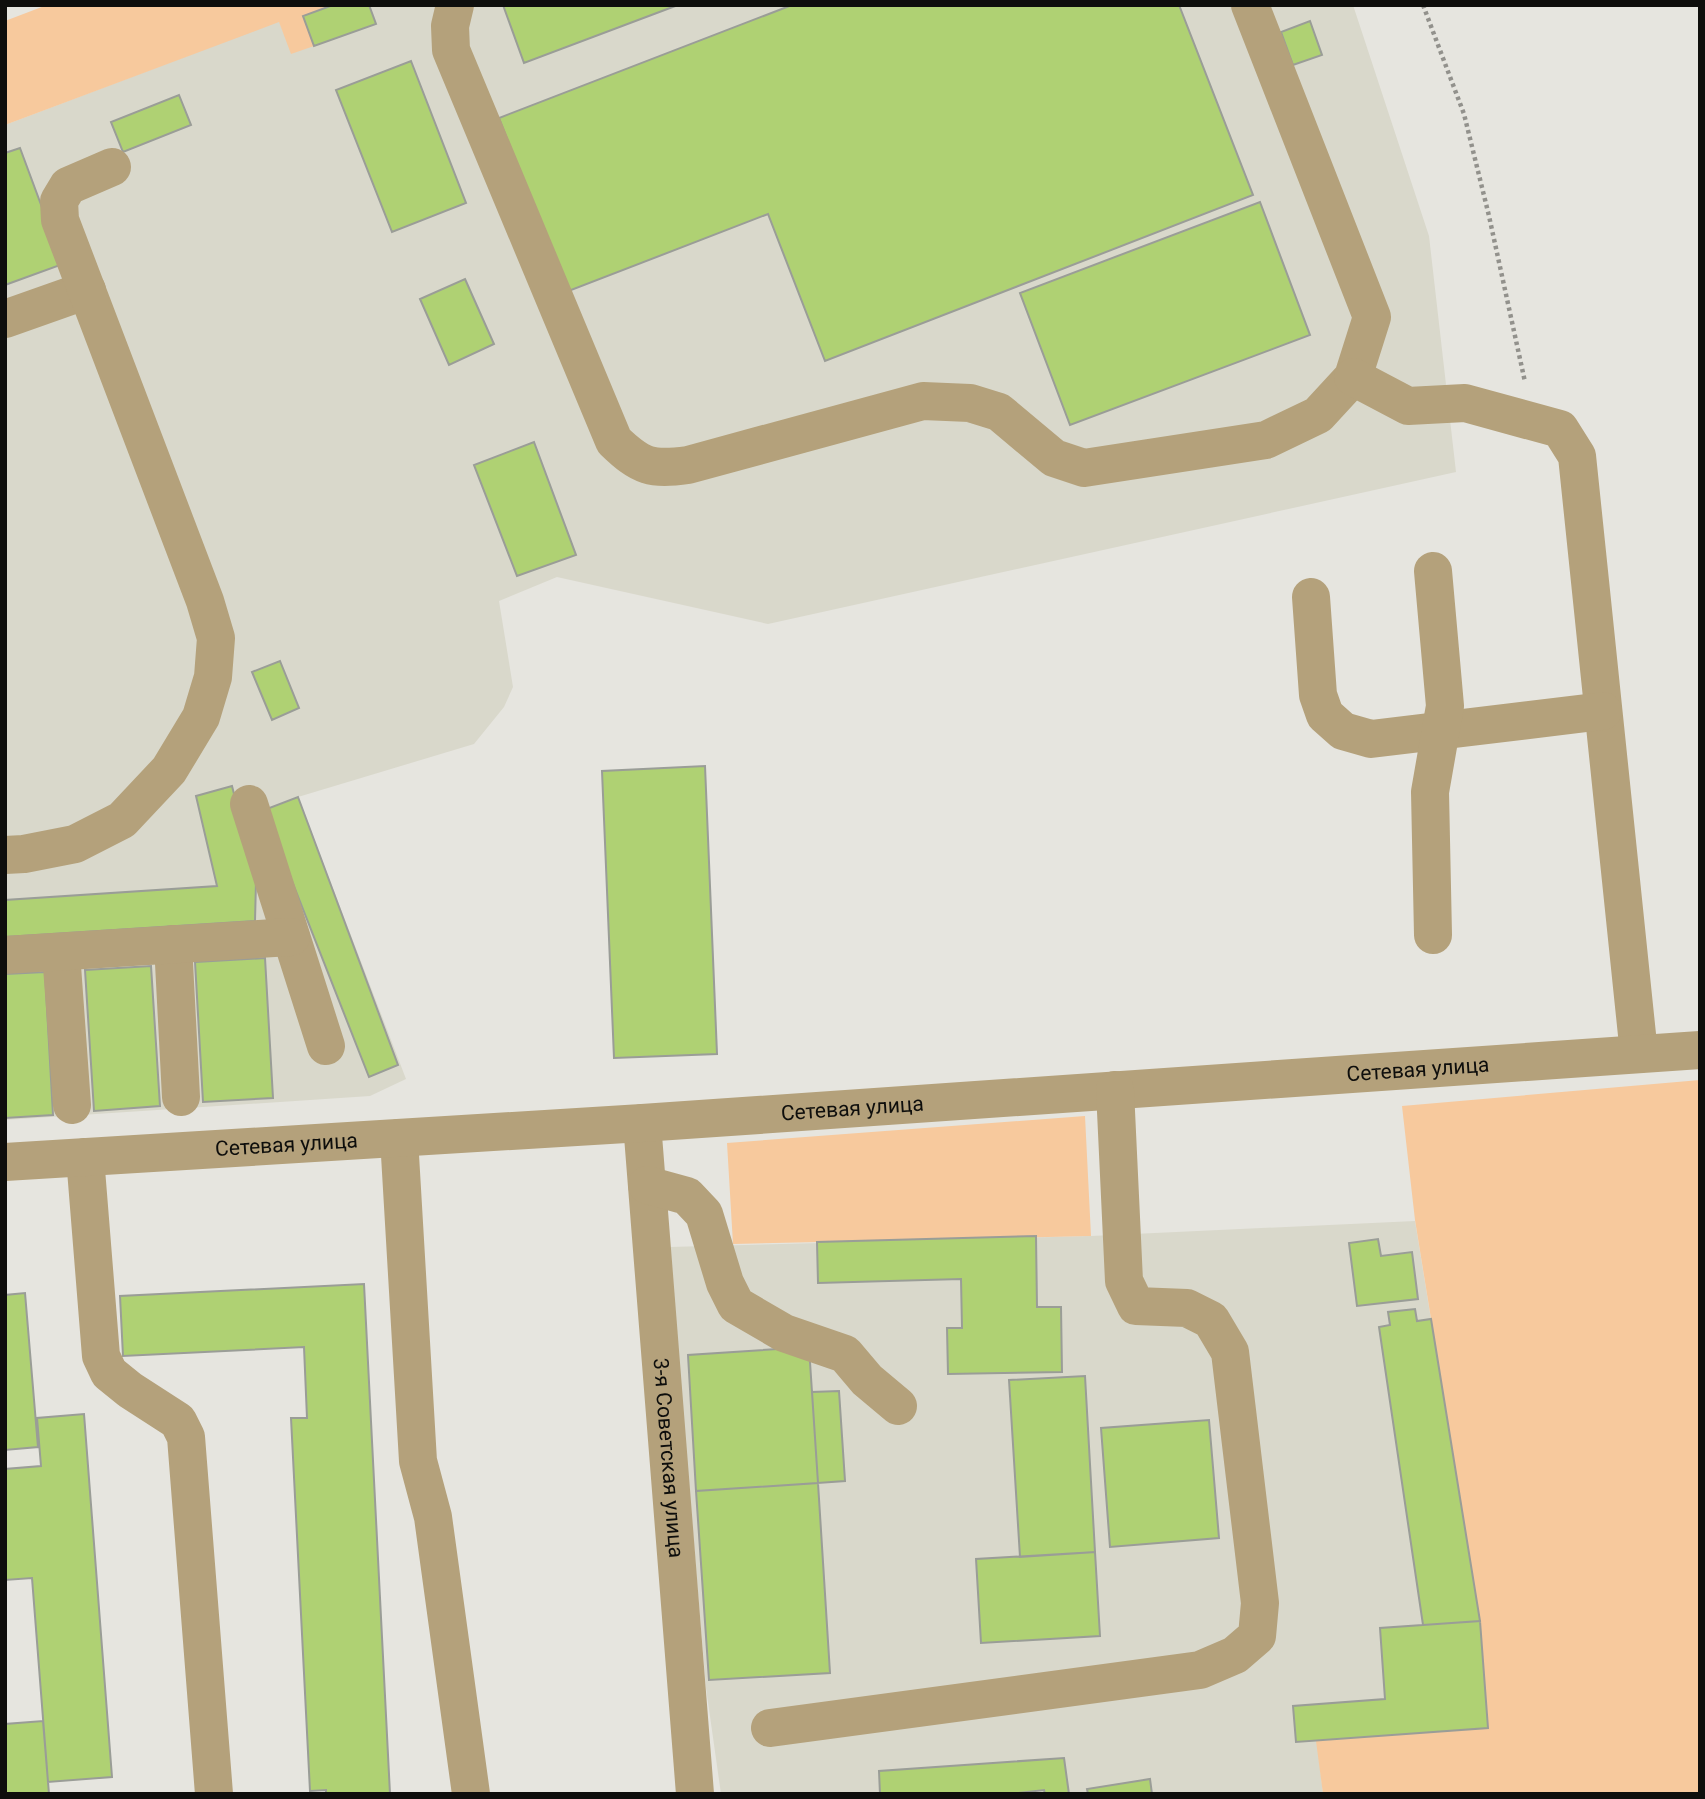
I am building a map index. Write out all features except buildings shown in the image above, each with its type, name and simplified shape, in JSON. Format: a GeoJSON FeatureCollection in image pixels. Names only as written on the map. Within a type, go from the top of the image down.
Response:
{"type":"FeatureCollection","features":[{"type":"Feature","properties":{"kind":"street"},"geometry":{"type":"LineString","coordinates":[[455,5],[450,26],[451,50],[614,441],[634,460],[649,467],[664,468],[688,465],[923,401],[970,403],[999,412],[1054,458],[1084,468],[1266,440],[1318,415],[1353,377],[1372,317],[1250,5]]}},
{"type":"Feature","properties":{"kind":"street"},"geometry":{"type":"LineString","coordinates":[[5,855],[75,844],[122,820],[169,770],[201,717],[213,677],[216,638],[205,601],[60,220],[59,201],[68,186],[112,167]]}},
{"type":"Feature","properties":{"kind":"street"},"geometry":{"type":"LineString","coordinates":[[5,319],[87,290]]}},
{"type":"Feature","properties":{"kind":"street"},"geometry":{"type":"LineString","coordinates":[[1353,377],[1408,406],[1465,404],[1560,429],[1577,456],[1639,1054]]}},
{"type":"Feature","properties":{"kind":"street"},"geometry":{"type":"LineString","coordinates":[[1433,571],[1445,706],[1430,792],[1433,935]]}},
{"type":"Feature","properties":{"kind":"street"},"geometry":{"type":"LineString","coordinates":[[1311,597],[1318,695],[1325,715],[1343,732],[1371,739],[1603,711]]}},
{"type":"Feature","properties":{"kind":"street"},"geometry":{"type":"LineString","coordinates":[[248,804],[326,1046]]}},
{"type":"Feature","properties":{"kind":"street"},"geometry":{"type":"LineString","coordinates":[[5,955],[291,937]]}},
{"type":"Feature","properties":{"kind":"street"},"geometry":{"type":"LineString","coordinates":[[173,944],[181,1097]]}},
{"type":"Feature","properties":{"kind":"street"},"geometry":{"type":"LineString","coordinates":[[61,952],[72,1105]]}},
{"type":"Feature","properties":{"kind":"street","name":"Сетевая улица"},"geometry":{"type":"LineString","coordinates":[[5,1162],[642,1123],[1700,1050]]}},
{"type":"Feature","properties":{"kind":"street"},"geometry":{"type":"LineString","coordinates":[[769,1728],[1200,1670],[1235,1655],[1257,1636],[1259,1603],[1230,1352],[1211,1320],[1187,1308],[1136,1306],[1124,1281],[1115,1090]]}},
{"type":"Feature","properties":{"kind":"street","name":"3-я Советская улица"},"geometry":{"type":"LineString","coordinates":[[642,1123],[695,1794]]}},
{"type":"Feature","properties":{"kind":"street"},"geometry":{"type":"LineString","coordinates":[[399,1138],[418,1461],[433,1517],[471,1794]]}},
{"type":"Feature","properties":{"kind":"street"},"geometry":{"type":"LineString","coordinates":[[85,1157],[102,1356],[109,1373],[178,1421],[186,1437],[215,1794]]}},
{"type":"Feature","properties":{"kind":"street"},"geometry":{"type":"LineString","coordinates":[[647,1185],[687,1196],[704,1214],[725,1283],[736,1305],[784,1333],[845,1354],[867,1380],[898,1406]]}},
{"type":"Feature","properties":{"kind":"path"},"geometry":{"type":"LineString","coordinates":[[1423,5],[1464,114],[1489,216],[1521,369],[1539,423]]}},
{"type":"Feature","properties":{"kind":"shaded area"},"geometry":{"type":"Polygon","coordinates":[[[47,5],[333,5],[303,16],[314,46],[291,54],[279,22],[5,125],[5,21],[47,5]]]}},
{"type":"Feature","properties":{"kind":"shaded area"},"geometry":{"type":"Polygon","coordinates":[[[333,5],[1353,5],[1429,236],[1456,472],[768,624],[557,577],[499,601],[513,687],[504,707],[474,744],[298,797],[406,1079],[370,1096],[5,1120],[5,125],[279,21],[292,54],[303,16],[333,5]]]}},
{"type":"Feature","properties":{"kind":"shaded area"},"geometry":{"type":"Polygon","coordinates":[[[1700,1080],[1700,1794],[1323,1794],[1316,1741],[1488,1728],[1480,1621],[1415,1220],[1402,1106],[1700,1080]]]}},
{"type":"Feature","properties":{"kind":"shaded area"},"geometry":{"type":"Polygon","coordinates":[[[1085,1116],[1091,1236],[733,1244],[727,1143],[1085,1116]]]}},
{"type":"Feature","properties":{"kind":"shaded area"},"geometry":{"type":"Polygon","coordinates":[[[1415,1221],[1480,1621],[1488,1728],[1317,1741],[1323,1794],[721,1794],[706,1688],[669,1247],[1091,1236],[1415,1221]]]}}]}
